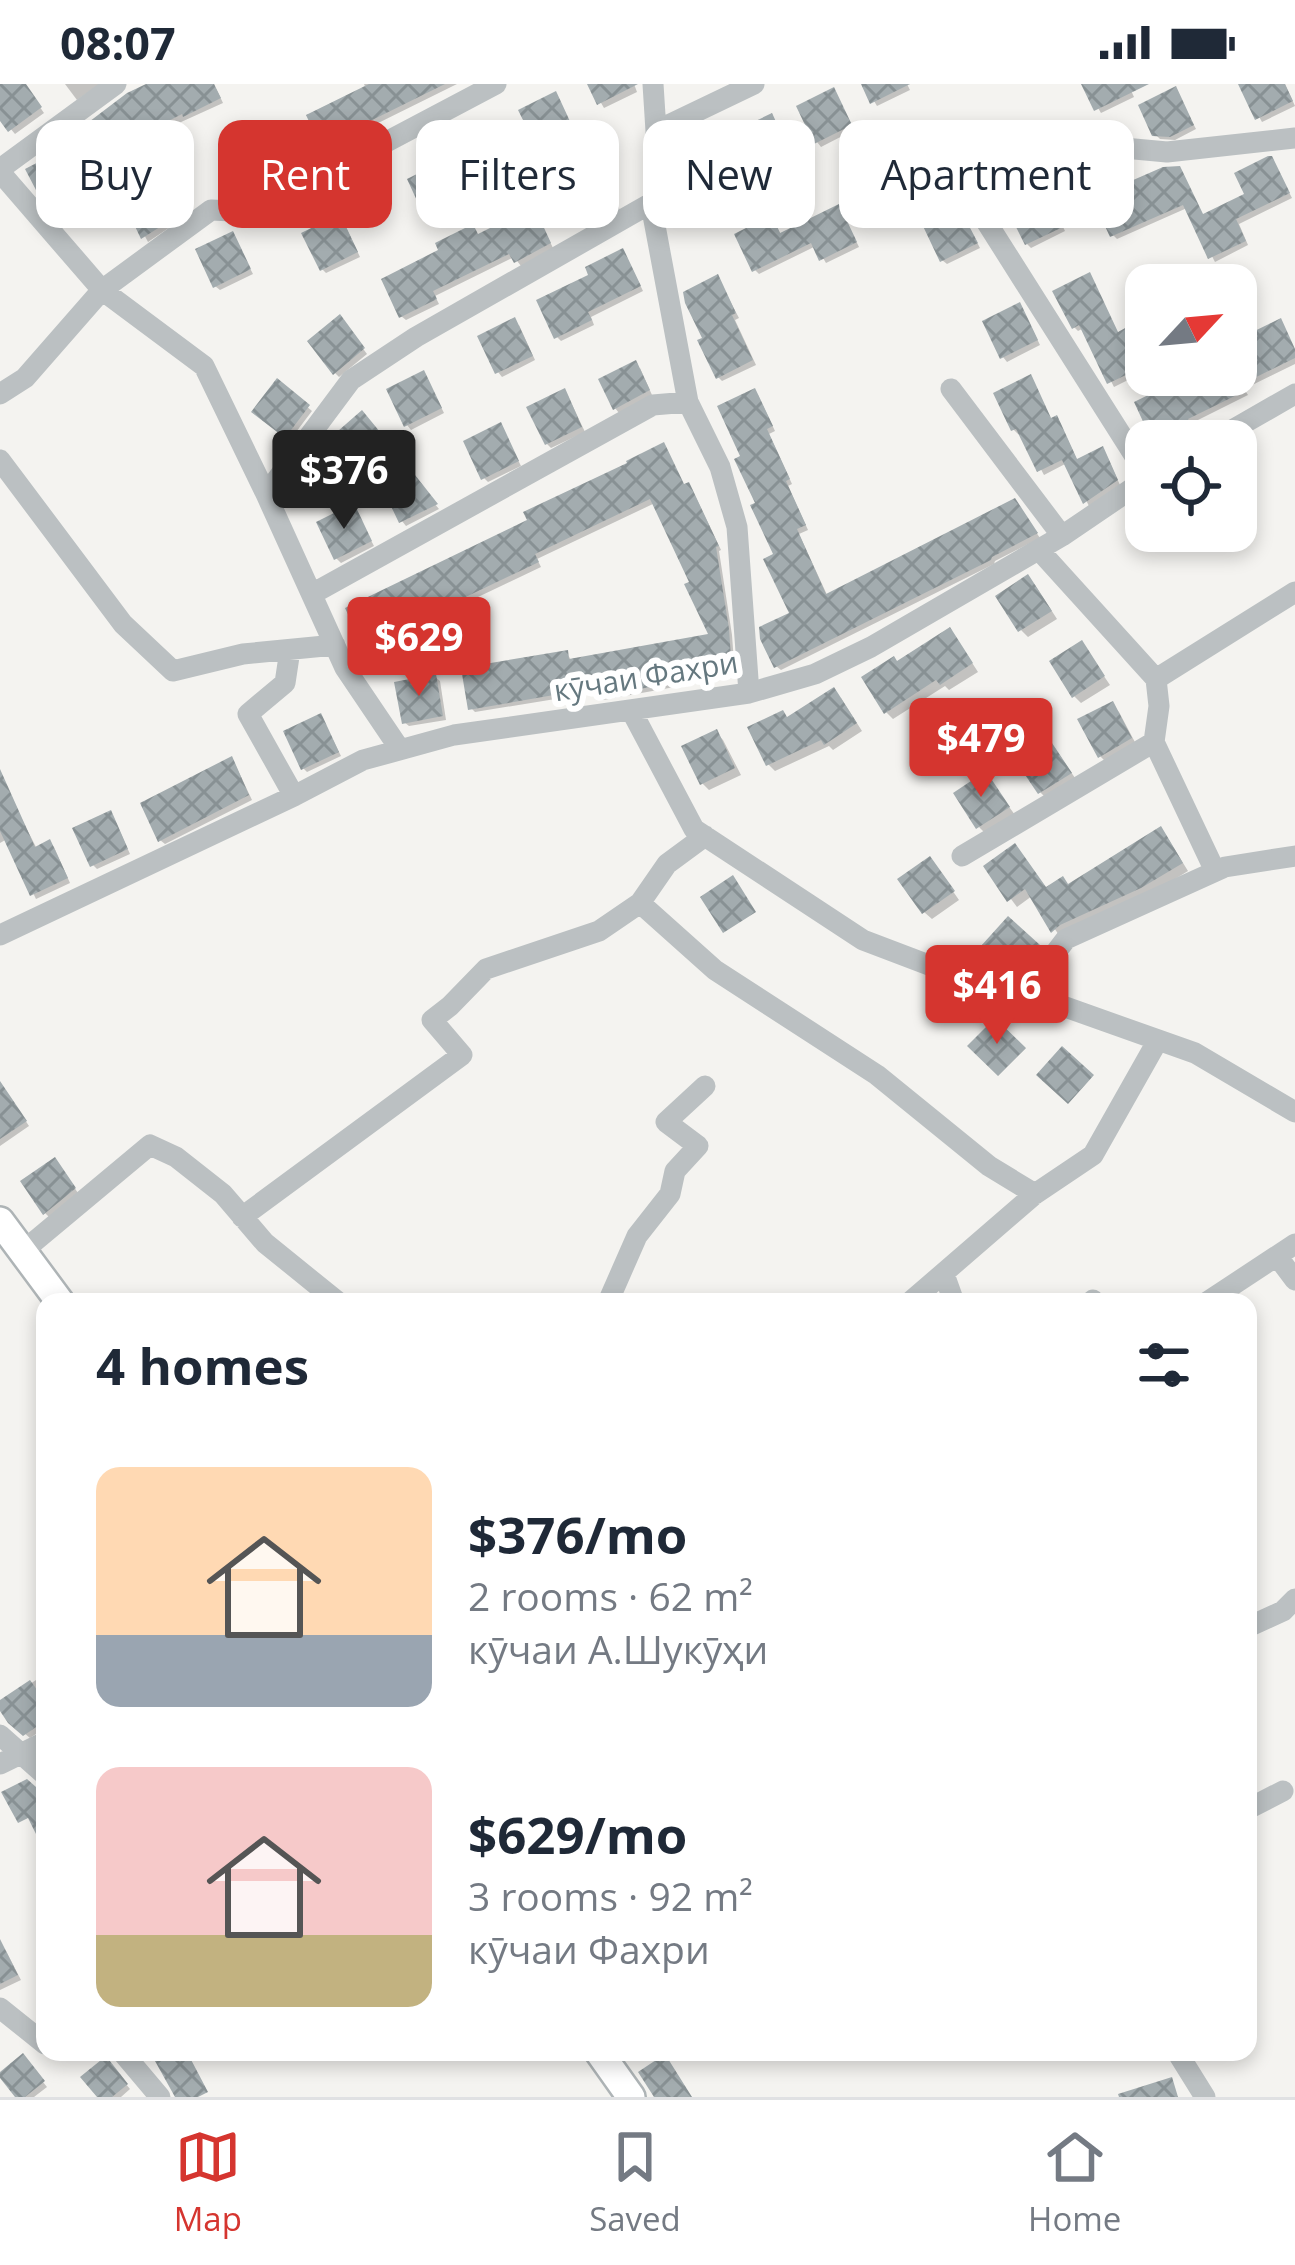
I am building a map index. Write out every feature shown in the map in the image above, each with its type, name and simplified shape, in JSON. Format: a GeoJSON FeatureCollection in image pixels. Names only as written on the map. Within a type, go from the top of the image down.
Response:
{"type":"FeatureCollection","features":[{"type":"Feature","properties":{"kind":"main road"},"geometry":{"type":"LineString","coordinates":[[0,1221],[53,1293]]}},
{"type":"Feature","properties":{"kind":"main road"},"geometry":{"type":"LineString","coordinates":[[605,2061],[631,2097]]}},
{"type":"Feature","properties":{"kind":"street"},"geometry":{"type":"LineString","coordinates":[[116,84],[0,171],[102,290],[204,366],[345,668],[399,748]]}},
{"type":"Feature","properties":{"kind":"street"},"geometry":{"type":"LineString","coordinates":[[0,394],[25,378],[102,290],[211,209],[254,212],[496,84]]}},
{"type":"Feature","properties":{"kind":"street"},"geometry":{"type":"LineString","coordinates":[[653,84],[655,120]]}},
{"type":"Feature","properties":{"kind":"street"},"geometry":{"type":"LineString","coordinates":[[679,120],[754,84]]}},
{"type":"Feature","properties":{"kind":"street"},"geometry":{"type":"LineString","coordinates":[[1125,444],[939,147],[1048,141],[1167,152],[1295,138]]}},
{"type":"Feature","properties":{"kind":"street"},"geometry":{"type":"LineString","coordinates":[[266,494],[351,380],[416,337],[643,208]]}},
{"type":"Feature","properties":{"kind":"street"},"geometry":{"type":"LineString","coordinates":[[655,228],[688,402],[720,467],[736,527],[749,693]]}},
{"type":"Feature","properties":{"kind":"street"},"geometry":{"type":"LineString","coordinates":[[951,389],[1062,536]]}},
{"type":"Feature","properties":{"kind":"street"},"geometry":{"type":"LineString","coordinates":[[1250,420],[1295,394]]}},
{"type":"Feature","properties":{"kind":"street"},"geometry":{"type":"LineString","coordinates":[[312,594],[653,405],[688,402]]}},
{"type":"Feature","properties":{"kind":"street"},"geometry":{"type":"LineString","coordinates":[[0,460],[123,624],[173,671],[243,655],[335,645]]}},
{"type":"Feature","properties":{"kind":"street","name":"кӯчаи Фахри"},"geometry":{"type":"LineString","coordinates":[[3,928],[294,796],[362,760],[399,748],[454,735],[749,693],[815,674],[1039,550],[1125,492]]}},
{"type":"Feature","properties":{"kind":"street"},"geometry":{"type":"LineString","coordinates":[[1039,550],[1156,679],[1159,706],[1154,742],[1215,872]]}},
{"type":"Feature","properties":{"kind":"street"},"geometry":{"type":"LineString","coordinates":[[1156,679],[1295,592]]}},
{"type":"Feature","properties":{"kind":"street"},"geometry":{"type":"LineString","coordinates":[[290,650],[285,683],[248,714],[294,796]]}},
{"type":"Feature","properties":{"kind":"street"},"geometry":{"type":"LineString","coordinates":[[631,710],[694,829],[863,940],[963,978],[1195,1053],[1295,1112]]}},
{"type":"Feature","properties":{"kind":"street"},"geometry":{"type":"LineString","coordinates":[[962,856],[1154,742]]}},
{"type":"Feature","properties":{"kind":"street"},"geometry":{"type":"LineString","coordinates":[[242,1216],[462,1055],[432,1020],[486,969],[599,931],[640,903],[667,864],[705,836]]}},
{"type":"Feature","properties":{"kind":"street"},"geometry":{"type":"LineString","coordinates":[[1024,994],[1066,939],[1225,867],[1295,856]]}},
{"type":"Feature","properties":{"kind":"street"},"geometry":{"type":"LineString","coordinates":[[640,903],[716,970],[877,1075],[988,1166],[1036,1194]]}},
{"type":"Feature","properties":{"kind":"street"},"geometry":{"type":"LineString","coordinates":[[921,1293],[1036,1194],[1094,1155],[1158,1040]]}},
{"type":"Feature","properties":{"kind":"street"},"geometry":{"type":"LineString","coordinates":[[612,1293],[637,1236],[670,1194],[675,1171],[698,1146],[666,1122],[705,1086]]}},
{"type":"Feature","properties":{"kind":"street"},"geometry":{"type":"LineString","coordinates":[[23,1252],[150,1145],[176,1157],[223,1194],[265,1243],[327,1293]]}},
{"type":"Feature","properties":{"kind":"street"},"geometry":{"type":"LineString","coordinates":[[1221,1293],[1286,1250],[1295,1280]]}},
{"type":"Feature","properties":{"kind":"street"},"geometry":{"type":"LineString","coordinates":[[944,1274],[951,1293]]}},
{"type":"Feature","properties":{"kind":"street"},"geometry":{"type":"LineString","coordinates":[[1257,1622],[1295,1598]]}},
{"type":"Feature","properties":{"kind":"street"},"geometry":{"type":"LineString","coordinates":[[0,1735],[36,1766]]}},
{"type":"Feature","properties":{"kind":"street"},"geometry":{"type":"LineString","coordinates":[[0,1764],[36,1747]]}},
{"type":"Feature","properties":{"kind":"street"},"geometry":{"type":"LineString","coordinates":[[1257,1804],[1283,1791]]}},
{"type":"Feature","properties":{"kind":"street"},"geometry":{"type":"LineString","coordinates":[[0,2008],[36,2037]]}},
{"type":"Feature","properties":{"kind":"street"},"geometry":{"type":"LineString","coordinates":[[130,2061],[160,2097]]}},
{"type":"Feature","properties":{"kind":"street"},"geometry":{"type":"LineString","coordinates":[[1183,2061],[1205,2097]]}},
{"type":"Feature","properties":{"kind":"building"},"geometry":{"type":"Polygon","coordinates":[[[0,84],[26,84],[42,107],[8,132],[0,121],[0,84]]]}},
{"type":"Feature","properties":{"kind":"building"},"geometry":{"type":"Polygon","coordinates":[[[146,84],[214,84],[221,98],[170,120],[91,120],[146,84]]]}},
{"type":"Feature","properties":{"kind":"building"},"geometry":{"type":"Polygon","coordinates":[[[369,84],[445,84],[372,120],[308,120],[306,115],[369,84]]]}},
{"type":"Feature","properties":{"kind":"building"},"geometry":{"type":"Polygon","coordinates":[[[587,84],[638,84],[597,105],[587,84]]]}},
{"type":"Feature","properties":{"kind":"building"},"geometry":{"type":"Polygon","coordinates":[[[861,84],[910,84],[870,104],[861,84]]]}},
{"type":"Feature","properties":{"kind":"building"},"geometry":{"type":"Polygon","coordinates":[[[1081,84],[1149,84],[1094,111],[1081,84]]]}},
{"type":"Feature","properties":{"kind":"building"},"geometry":{"type":"Polygon","coordinates":[[[1238,84],[1285,84],[1293,101],[1255,120],[1238,84]]]}},
{"type":"Feature","properties":{"kind":"building"},"geometry":{"type":"Polygon","coordinates":[[[1176,86],[1194,125],[1170,137],[1152,136],[1138,105],[1176,86]]]}},
{"type":"Feature","properties":{"kind":"building"},"geometry":{"type":"Polygon","coordinates":[[[834,87],[850,120],[839,120],[839,132],[815,144],[815,120],[803,120],[796,106],[834,87]]]}},
{"type":"Feature","properties":{"kind":"building"},"geometry":{"type":"Polygon","coordinates":[[[556,91],[569,120],[523,120],[518,110],[556,91]]]}},
{"type":"Feature","properties":{"kind":"building"},"geometry":{"type":"Polygon","coordinates":[[[1272,156],[1290,193],[1236,219],[1246,241],[1208,259],[1183,205],[1134,226],[1134,180],[1163,167],[1180,166],[1203,214],[1244,194],[1234,173],[1272,156]]]}},
{"type":"Feature","properties":{"kind":"building"},"geometry":{"type":"Polygon","coordinates":[[[36,163],[36,190],[25,169],[36,163]]]}},
{"type":"Feature","properties":{"kind":"building"},"geometry":{"type":"Polygon","coordinates":[[[416,174],[416,198],[407,179],[416,174]]]}},
{"type":"Feature","properties":{"kind":"building"},"geometry":{"type":"Polygon","coordinates":[[[839,204],[839,228],[850,228],[857,242],[819,261],[811,243],[752,272],[734,234],[746,228],[778,228],[780,233],[815,228],[815,216],[839,204]]]}},
{"type":"Feature","properties":{"kind":"building"},"geometry":{"type":"Polygon","coordinates":[[[136,228],[158,228],[141,239],[136,228]]]}},
{"type":"Feature","properties":{"kind":"building"},"geometry":{"type":"Polygon","coordinates":[[[311,228],[347,228],[358,252],[320,271],[301,233],[311,228]]]}},
{"type":"Feature","properties":{"kind":"building"},"geometry":{"type":"Polygon","coordinates":[[[465,228],[475,228],[478,234],[490,228],[544,228],[551,243],[514,263],[509,254],[433,291],[437,299],[399,318],[381,279],[438,250],[435,243],[465,228]]]}},
{"type":"Feature","properties":{"kind":"building"},"geometry":{"type":"Polygon","coordinates":[[[924,228],[970,228],[978,243],[940,262],[924,228]]]}},
{"type":"Feature","properties":{"kind":"building"},"geometry":{"type":"Polygon","coordinates":[[[1016,228],[1061,228],[1025,245],[1016,228]]]}},
{"type":"Feature","properties":{"kind":"building"},"geometry":{"type":"Polygon","coordinates":[[[1106,228],[1131,228],[1110,237],[1106,228]]]}},
{"type":"Feature","properties":{"kind":"building"},"geometry":{"type":"Polygon","coordinates":[[[233,231],[251,269],[213,288],[195,249],[233,231]]]}},
{"type":"Feature","properties":{"kind":"building"},"geometry":{"type":"Polygon","coordinates":[[[623,248],[641,286],[588,312],[592,320],[554,339],[536,300],[588,275],[585,267],[623,248]]]}},
{"type":"Feature","properties":{"kind":"building"},"geometry":{"type":"Polygon","coordinates":[[[1090,272],[1118,332],[1125,328],[1125,375],[1107,384],[1079,325],[1072,329],[1052,291],[1090,272]]]}},
{"type":"Feature","properties":{"kind":"building"},"geometry":{"type":"Polygon","coordinates":[[[718,274],[753,360],[716,379],[697,340],[702,338],[683,292],[718,274]]]}},
{"type":"Feature","properties":{"kind":"building"},"geometry":{"type":"Polygon","coordinates":[[[1020,302],[1038,340],[1000,359],[982,321],[1020,302]]]}},
{"type":"Feature","properties":{"kind":"building"},"geometry":{"type":"Polygon","coordinates":[[[340,314],[365,348],[333,375],[307,341],[340,314]]]}},
{"type":"Feature","properties":{"kind":"building"},"geometry":{"type":"Polygon","coordinates":[[[515,317],[533,356],[495,374],[477,336],[515,317]]]}},
{"type":"Feature","properties":{"kind":"building"},"geometry":{"type":"Polygon","coordinates":[[[1281,318],[1295,358],[1257,377],[1257,330],[1281,318]]]}},
{"type":"Feature","properties":{"kind":"building"},"geometry":{"type":"Polygon","coordinates":[[[636,360],[650,390],[613,410],[598,379],[636,360]]]}},
{"type":"Feature","properties":{"kind":"building"},"geometry":{"type":"Polygon","coordinates":[[[424,370],[442,408],[404,427],[386,389],[424,370]]]}},
{"type":"Feature","properties":{"kind":"building"},"geometry":{"type":"Polygon","coordinates":[[[1031,374],[1077,459],[1103,446],[1118,480],[1083,504],[1062,460],[1037,472],[993,393],[1031,374]]]}},
{"type":"Feature","properties":{"kind":"building"},"geometry":{"type":"Polygon","coordinates":[[[277,378],[310,405],[285,438],[251,412],[277,378]]]}},
{"type":"Feature","properties":{"kind":"building"},"geometry":{"type":"Polygon","coordinates":[[[565,388],[582,427],[545,445],[526,407],[565,388]]]}},
{"type":"Feature","properties":{"kind":"building"},"geometry":{"type":"Polygon","coordinates":[[[755,388],[773,426],[767,429],[806,525],[797,529],[826,594],[1015,498],[1038,533],[774,668],[759,627],[789,613],[763,559],[773,554],[750,505],[755,503],[734,459],[740,456],[717,406],[755,388]]]}},
{"type":"Feature","properties":{"kind":"building"},"geometry":{"type":"Polygon","coordinates":[[[1146,396],[1235,396],[1189,420],[1142,420],[1134,402],[1146,396]]]}},
{"type":"Feature","properties":{"kind":"building"},"geometry":{"type":"Polygon","coordinates":[[[362,410],[389,443],[357,470],[330,438],[362,410]]]}},
{"type":"Feature","properties":{"kind":"building"},"geometry":{"type":"Polygon","coordinates":[[[501,422],[519,461],[481,480],[463,441],[501,422]]]}},
{"type":"Feature","properties":{"kind":"building"},"geometry":{"type":"Polygon","coordinates":[[[664,442],[719,546],[732,672],[596,697],[594,688],[468,710],[461,668],[568,650],[569,659],[708,634],[650,499],[535,554],[539,562],[363,646],[345,608],[527,520],[523,512],[664,442]]]}},
{"type":"Feature","properties":{"kind":"building"},"geometry":{"type":"Polygon","coordinates":[[[411,470],[438,504],[399,523],[381,485],[411,470]]]}},
{"type":"Feature","properties":{"kind":"building"},"geometry":{"type":"Polygon","coordinates":[[[354,503],[372,541],[334,560],[316,522],[354,503]]]}},
{"type":"Feature","properties":{"kind":"building"},"geometry":{"type":"Polygon","coordinates":[[[1028,574],[1052,611],[1018,632],[995,596],[1028,574]]]}},
{"type":"Feature","properties":{"kind":"building"},"geometry":{"type":"Polygon","coordinates":[[[950,627],[973,663],[940,685],[936,680],[884,714],[861,677],[894,656],[897,661],[950,627]]]}},
{"type":"Feature","properties":{"kind":"building"},"geometry":{"type":"Polygon","coordinates":[[[1082,640],[1105,676],[1072,698],[1049,661],[1082,640]]]}},
{"type":"Feature","properties":{"kind":"building"},"geometry":{"type":"Polygon","coordinates":[[[436,674],[443,716],[402,724],[394,682],[436,674]]]}},
{"type":"Feature","properties":{"kind":"building"},"geometry":{"type":"Polygon","coordinates":[[[834,687],[857,723],[824,745],[821,740],[766,766],[747,727],[783,710],[787,717],[834,687]]]}},
{"type":"Feature","properties":{"kind":"building"},"geometry":{"type":"Polygon","coordinates":[[[1113,701],[1132,738],[1098,758],[1077,719],[1113,701]]]}},
{"type":"Feature","properties":{"kind":"building"},"geometry":{"type":"Polygon","coordinates":[[[321,713],[339,752],[301,770],[283,731],[321,713]]]}},
{"type":"Feature","properties":{"kind":"building"},"geometry":{"type":"Polygon","coordinates":[[[717,729],[735,768],[700,785],[681,746],[717,729]]]}},
{"type":"Feature","properties":{"kind":"building"},"geometry":{"type":"Polygon","coordinates":[[[1048,737],[1072,773],[1038,794],[1015,760],[1048,737]]]}},
{"type":"Feature","properties":{"kind":"building"},"geometry":{"type":"Polygon","coordinates":[[[232,756],[249,795],[158,842],[140,803],[232,756]]]}},
{"type":"Feature","properties":{"kind":"building"},"geometry":{"type":"Polygon","coordinates":[[[0,769],[35,847],[50,839],[68,878],[30,896],[0,831],[0,769]]]}},
{"type":"Feature","properties":{"kind":"building"},"geometry":{"type":"Polygon","coordinates":[[[986,771],[1010,807],[976,829],[953,793],[986,771]]]}},
{"type":"Feature","properties":{"kind":"building"},"geometry":{"type":"Polygon","coordinates":[[[111,810],[128,849],[90,867],[72,828],[111,810]]]}},
{"type":"Feature","properties":{"kind":"building"},"geometry":{"type":"Polygon","coordinates":[[[1161,826],[1183,863],[1051,933],[1025,889],[1007,902],[983,866],[1015,843],[1046,887],[1063,876],[1068,884],[1161,826]]]}},
{"type":"Feature","properties":{"kind":"building"},"geometry":{"type":"Polygon","coordinates":[[[930,856],[955,891],[922,914],[897,879],[930,856]]]}},
{"type":"Feature","properties":{"kind":"building"},"geometry":{"type":"Polygon","coordinates":[[[733,875],[756,912],[723,933],[700,897],[733,875]]]}},
{"type":"Feature","properties":{"kind":"building"},"geometry":{"type":"Polygon","coordinates":[[[1008,916],[1040,945],[1014,975],[981,946],[1008,916]]]}},
{"type":"Feature","properties":{"kind":"building"},"geometry":{"type":"Polygon","coordinates":[[[995,1018],[1026,1048],[998,1076],[967,1046],[995,1018]]]}},
{"type":"Feature","properties":{"kind":"building"},"geometry":{"type":"Polygon","coordinates":[[[1062,1046],[1094,1075],[1068,1104],[1036,1075],[1062,1046]]]}},
{"type":"Feature","properties":{"kind":"building"},"geometry":{"type":"Polygon","coordinates":[[[0,1081],[27,1121],[0,1139],[0,1081]]]}},
{"type":"Feature","properties":{"kind":"building"},"geometry":{"type":"Polygon","coordinates":[[[55,1157],[76,1188],[43,1215],[20,1181],[55,1157]]]}},
{"type":"Feature","properties":{"kind":"building"},"geometry":{"type":"Polygon","coordinates":[[[30,1680],[36,1688],[36,1727],[23,1736],[0,1711],[0,1700],[30,1680]]]}},
{"type":"Feature","properties":{"kind":"building"},"geometry":{"type":"Polygon","coordinates":[[[27,1779],[36,1787],[36,1834],[28,1818],[18,1823],[1,1792],[27,1779]]]}},
{"type":"Feature","properties":{"kind":"building"},"geometry":{"type":"Polygon","coordinates":[[[0,1939],[18,1975],[0,1984],[0,1939]]]}},
{"type":"Feature","properties":{"kind":"building"},"geometry":{"type":"Polygon","coordinates":[[[23,2053],[45,2081],[25,2097],[15,2097],[0,2072],[23,2053]]]}},
{"type":"Feature","properties":{"kind":"building"},"geometry":{"type":"Polygon","coordinates":[[[100,2061],[110,2061],[128,2084],[112,2097],[97,2097],[80,2077],[100,2061]]]}},
{"type":"Feature","properties":{"kind":"building"},"geometry":{"type":"Polygon","coordinates":[[[155,2061],[192,2061],[208,2092],[175,2097],[155,2061]]]}},
{"type":"Feature","properties":{"kind":"building"},"geometry":{"type":"Polygon","coordinates":[[[654,2061],[669,2061],[692,2097],[654,2097],[638,2072],[654,2061]]]}},
{"type":"Feature","properties":{"kind":"building"},"geometry":{"type":"Polygon","coordinates":[[[1172,2077],[1178,2097],[1119,2097],[1118,2094],[1172,2077]]]}}]}
